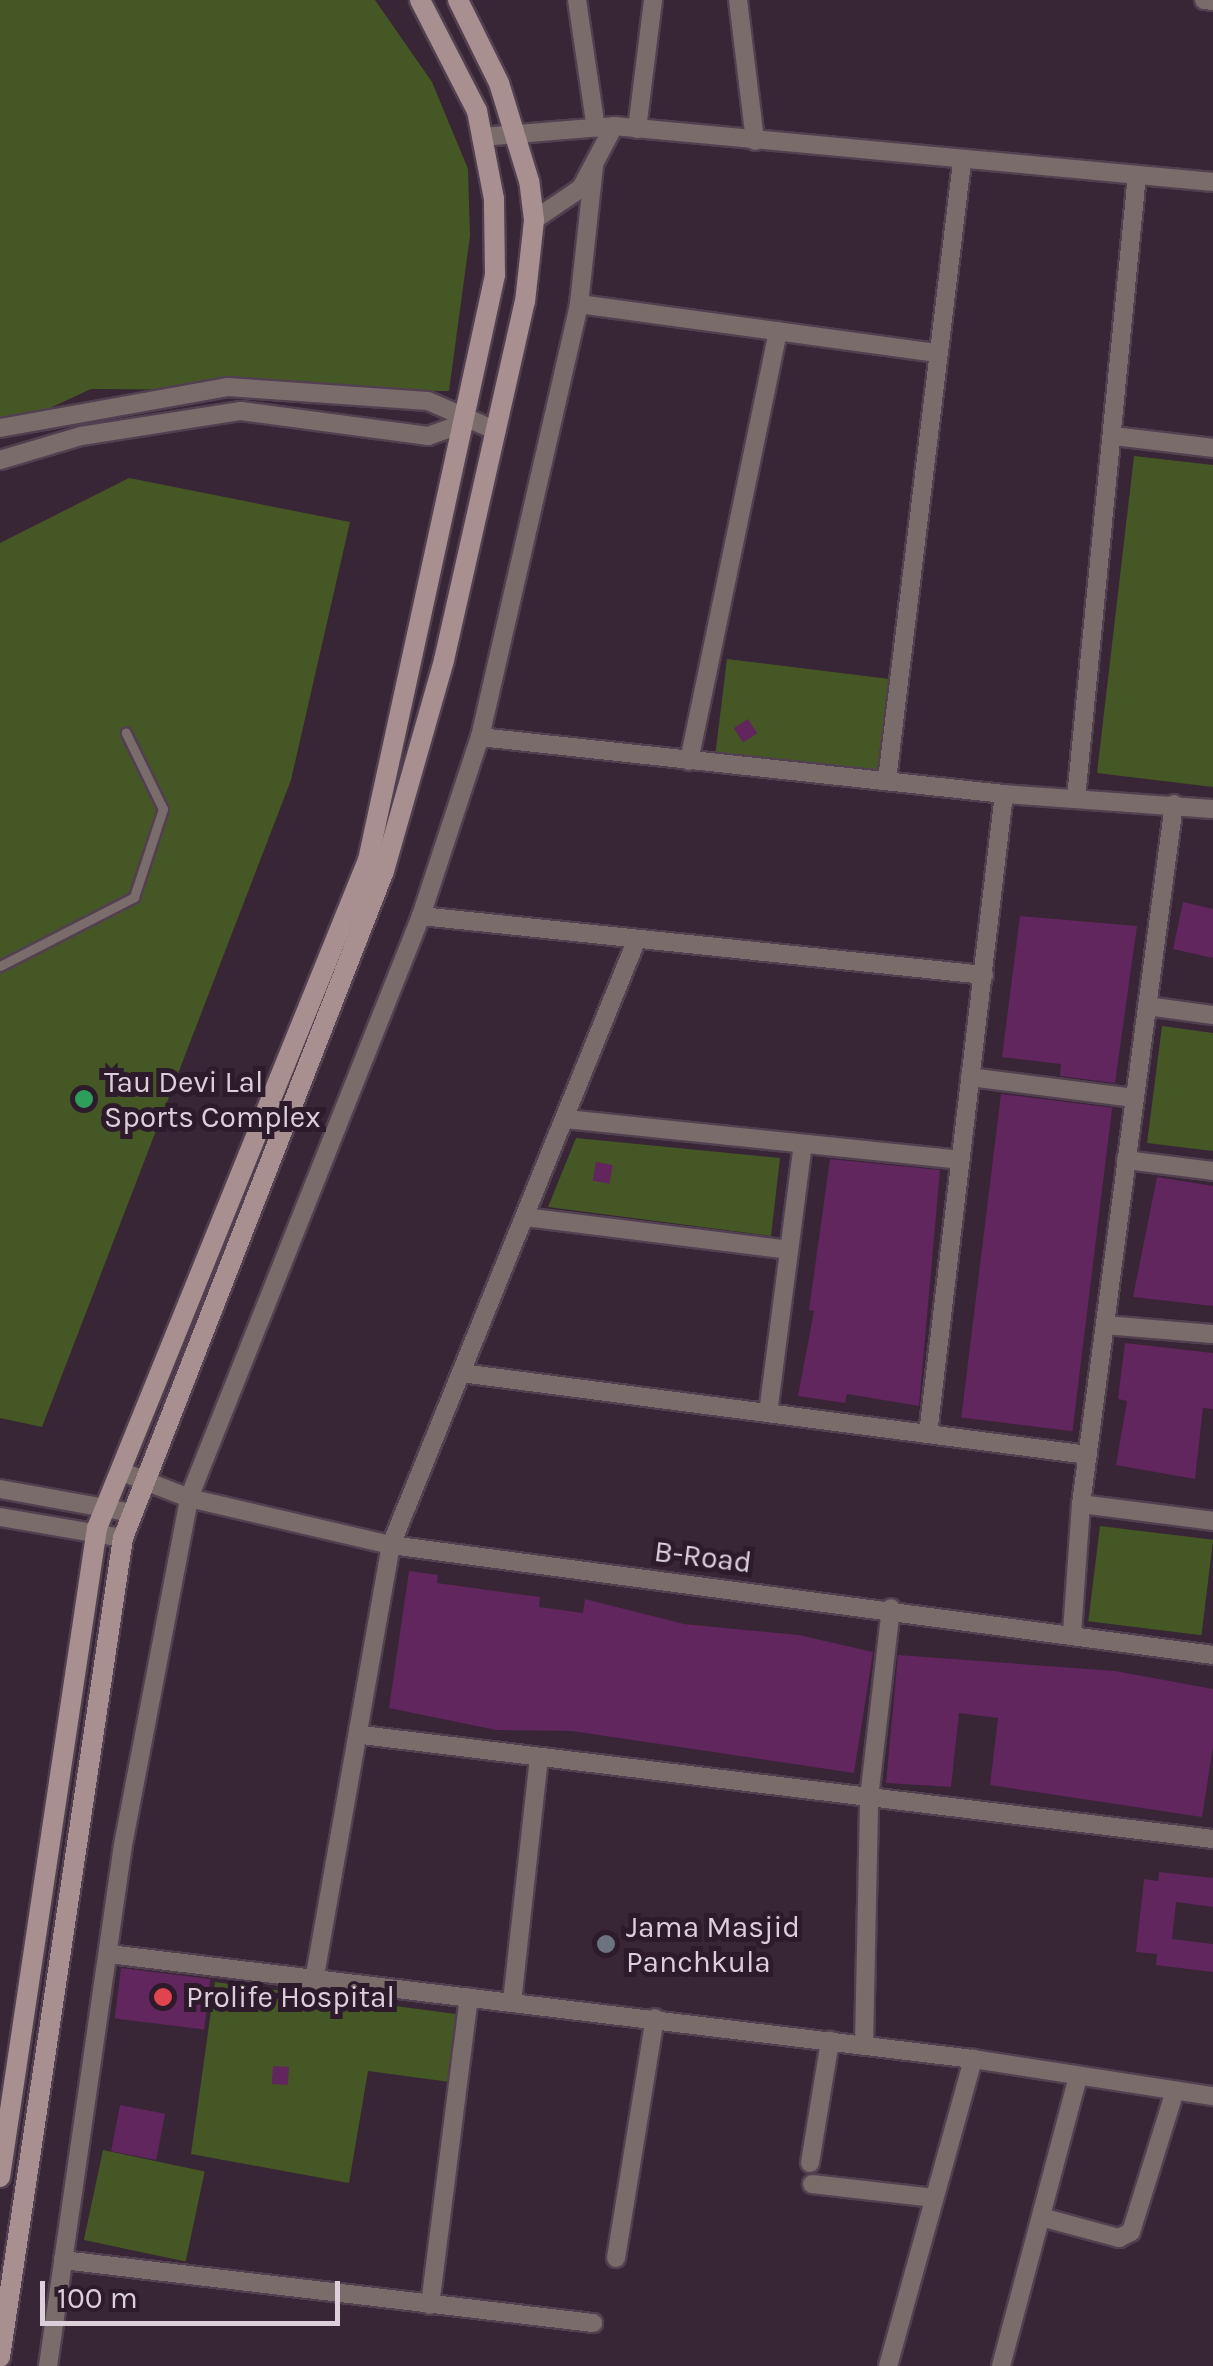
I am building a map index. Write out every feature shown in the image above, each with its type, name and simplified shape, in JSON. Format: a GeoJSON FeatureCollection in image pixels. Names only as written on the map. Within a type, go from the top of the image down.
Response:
{"type":"FeatureCollection","features":[{"type":"Feature","properties":{"kind":"street"},"geometry":{"type":"LineString","coordinates":[[0,2177],[96,1533],[368,860],[467,422],[495,275],[494,199],[469,94],[420,0]]}},
{"type":"Feature","properties":{"kind":"street"},"geometry":{"type":"LineString","coordinates":[[0,2357],[122,1538],[384,871],[444,660],[525,302],[534,220],[516,132],[458,0]]}},
{"type":"Feature","properties":{"kind":"street"},"geometry":{"type":"LineString","coordinates":[[48,2366],[108,1954],[188,1498],[421,916],[480,737],[579,304],[594,167],[605,127],[577,0]]}},
{"type":"Feature","properties":{"kind":"street"},"geometry":{"type":"LineString","coordinates":[[637,129],[653,0]]}},
{"type":"Feature","properties":{"kind":"street"},"geometry":{"type":"LineString","coordinates":[[738,0],[755,141]]}},
{"type":"Feature","properties":{"kind":"street"},"geometry":{"type":"LineString","coordinates":[[1204,0],[1213,1]]}},
{"type":"Feature","properties":{"kind":"street"},"geometry":{"type":"LineString","coordinates":[[481,137],[605,127],[1213,182]]}},
{"type":"Feature","properties":{"kind":"street"},"geometry":{"type":"LineString","coordinates":[[888,780],[962,162]]}},
{"type":"Feature","properties":{"kind":"street"},"geometry":{"type":"LineString","coordinates":[[534,220],[575,196],[594,167]]}},
{"type":"Feature","properties":{"kind":"street"},"geometry":{"type":"LineString","coordinates":[[1076,798],[1137,175]]}},
{"type":"Feature","properties":{"kind":"street"},"geometry":{"type":"LineString","coordinates":[[579,304],[938,353]]}},
{"type":"Feature","properties":{"kind":"street"},"geometry":{"type":"LineString","coordinates":[[688,762],[778,331]]}},
{"type":"Feature","properties":{"kind":"street"},"geometry":{"type":"LineString","coordinates":[[0,428],[228,387],[428,401],[467,422],[497,431]]}},
{"type":"Feature","properties":{"kind":"street"},"geometry":{"type":"LineString","coordinates":[[0,460],[81,436],[241,411],[428,436],[467,422]]}},
{"type":"Feature","properties":{"kind":"street"},"geometry":{"type":"LineString","coordinates":[[1113,436],[1213,448]]}},
{"type":"Feature","properties":{"kind":"street"},"geometry":{"type":"LineString","coordinates":[[480,737],[1004,794],[1213,809]]}},
{"type":"Feature","properties":{"kind":"street"},"geometry":{"type":"LineString","coordinates":[[928,1434],[1004,794]]}},
{"type":"Feature","properties":{"kind":"street"},"geometry":{"type":"LineString","coordinates":[[1072,1633],[1081,1504],[1174,804]]}},
{"type":"Feature","properties":{"kind":"street"},"geometry":{"type":"LineString","coordinates":[[421,916],[984,975]]}},
{"type":"Feature","properties":{"kind":"street"},"geometry":{"type":"LineString","coordinates":[[314,1980],[362,1735],[391,1545],[637,939]]}},
{"type":"Feature","properties":{"kind":"street"},"geometry":{"type":"LineString","coordinates":[[1147,1006],[1213,1015]]}},
{"type":"Feature","properties":{"kind":"street"},"geometry":{"type":"LineString","coordinates":[[970,1077],[1134,1098]]}},
{"type":"Feature","properties":{"kind":"street"},"geometry":{"type":"LineString","coordinates":[[565,1120],[960,1160]]}},
{"type":"Feature","properties":{"kind":"street"},"geometry":{"type":"LineString","coordinates":[[768,1413],[803,1144]]}},
{"type":"Feature","properties":{"kind":"street"},"geometry":{"type":"LineString","coordinates":[[1126,1160],[1213,1171]]}},
{"type":"Feature","properties":{"kind":"street"},"geometry":{"type":"LineString","coordinates":[[525,1217],[790,1250]]}},
{"type":"Feature","properties":{"kind":"street"},"geometry":{"type":"LineString","coordinates":[[1105,1325],[1213,1334]]}},
{"type":"Feature","properties":{"kind":"street"},"geometry":{"type":"LineString","coordinates":[[461,1373],[1088,1455]]}},
{"type":"Feature","properties":{"kind":"street","name":"B-Road"},"geometry":{"type":"LineString","coordinates":[[120,1471],[188,1498],[391,1545],[891,1608],[1213,1655]]}},
{"type":"Feature","properties":{"kind":"street"},"geometry":{"type":"LineString","coordinates":[[0,1489],[132,1513]]}},
{"type":"Feature","properties":{"kind":"street"},"geometry":{"type":"LineString","coordinates":[[1081,1504],[1213,1521]]}},
{"type":"Feature","properties":{"kind":"street"},"geometry":{"type":"LineString","coordinates":[[0,1517],[122,1538]]}},
{"type":"Feature","properties":{"kind":"street"},"geometry":{"type":"LineString","coordinates":[[864,2045],[868,1798],[891,1608]]}},
{"type":"Feature","properties":{"kind":"street"},"geometry":{"type":"LineString","coordinates":[[362,1735],[1213,1840]]}},
{"type":"Feature","properties":{"kind":"street"},"geometry":{"type":"LineString","coordinates":[[512,2002],[539,1759]]}},
{"type":"Feature","properties":{"kind":"street"},"geometry":{"type":"LineString","coordinates":[[108,1954],[655,2018],[972,2059],[1213,2096]]}},
{"type":"Feature","properties":{"kind":"street"},"geometry":{"type":"LineString","coordinates":[[430,2305],[469,1997]]}},
{"type":"Feature","properties":{"kind":"street"},"geometry":{"type":"LineString","coordinates":[[616,2258],[655,2018]]}},
{"type":"Feature","properties":{"kind":"street"},"geometry":{"type":"LineString","coordinates":[[810,2162],[830,2041]]}},
{"type":"Feature","properties":{"kind":"street"},"geometry":{"type":"LineString","coordinates":[[888,2366],[972,2059]]}},
{"type":"Feature","properties":{"kind":"street"},"geometry":{"type":"LineString","coordinates":[[1000,2366],[1078,2076]]}},
{"type":"Feature","properties":{"kind":"street"},"geometry":{"type":"LineString","coordinates":[[1040,2217],[1119,2238],[1131,2232],[1176,2090]]}},
{"type":"Feature","properties":{"kind":"street"},"geometry":{"type":"LineString","coordinates":[[812,2184],[934,2198]]}},
{"type":"Feature","properties":{"kind":"street"},"geometry":{"type":"LineString","coordinates":[[63,2260],[593,2323]]}},
{"type":"Feature","properties":{"kind":"lane"},"geometry":{"type":"LineString","coordinates":[[0,966],[134,897],[164,809],[126,732]]}},
{"type":"Feature","properties":{"kind":"green space"},"geometry":{"type":"Polygon","coordinates":[[[0,0],[375,0],[432,82],[468,169],[470,236],[449,391],[91,389],[0,431],[0,0]]]}},
{"type":"Feature","properties":{"kind":"green space"},"geometry":{"type":"Polygon","coordinates":[[[1134,456],[1213,465],[1213,787],[1097,773],[1134,456]]]}},
{"type":"Feature","properties":{"kind":"green space","name":"Tau Devi Lal Sports Complex"},"geometry":{"type":"Polygon","coordinates":[[[129,478],[350,522],[291,780],[42,1427],[0,1418],[0,543],[129,478]]]}},
{"type":"Feature","properties":{"kind":"green space"},"geometry":{"type":"Polygon","coordinates":[[[727,659],[890,679],[878,776],[715,756],[727,659]]]}},
{"type":"Feature","properties":{"kind":"green space"},"geometry":{"type":"Polygon","coordinates":[[[1162,1026],[1213,1033],[1213,1151],[1147,1143],[1162,1026]]]}},
{"type":"Feature","properties":{"kind":"green space"},"geometry":{"type":"Polygon","coordinates":[[[576,1138],[780,1158],[771,1236],[548,1207],[576,1138]]]}},
{"type":"Feature","properties":{"kind":"green space"},"geometry":{"type":"Polygon","coordinates":[[[1100,1526],[1213,1540],[1201,1635],[1088,1621],[1100,1526]]]}},
{"type":"Feature","properties":{"kind":"green space"},"geometry":{"type":"Polygon","coordinates":[[[215,1982],[456,2014],[450,2082],[368,2071],[349,2183],[191,2154],[215,1982]]]}},
{"type":"Feature","properties":{"kind":"green space"},"geometry":{"type":"Polygon","coordinates":[[[103,2150],[205,2172],[186,2262],[84,2240],[103,2150]]]}},
{"type":"Feature","properties":{"kind":"building"},"geometry":{"type":"Polygon","coordinates":[[[748,719],[757,733],[743,743],[734,728],[748,719]]]}},
{"type":"Feature","properties":{"kind":"building"},"geometry":{"type":"Polygon","coordinates":[[[1183,902],[1213,909],[1213,958],[1173,949],[1183,902]]]}},
{"type":"Feature","properties":{"kind":"building"},"geometry":{"type":"Polygon","coordinates":[[[1020,916],[1137,926],[1115,1083],[1060,1076],[1061,1064],[1002,1057],[1020,916]]]}},
{"type":"Feature","properties":{"kind":"building"},"geometry":{"type":"Polygon","coordinates":[[[1001,1094],[1112,1108],[1072,1431],[961,1418],[1001,1094]]]}},
{"type":"Feature","properties":{"kind":"building"},"geometry":{"type":"Polygon","coordinates":[[[830,1159],[940,1170],[919,1406],[847,1394],[845,1403],[798,1396],[814,1311],[809,1310],[830,1159]]]}},
{"type":"Feature","properties":{"kind":"building"},"geometry":{"type":"Polygon","coordinates":[[[596,1162],[613,1165],[609,1184],[593,1181],[596,1162]]]}},
{"type":"Feature","properties":{"kind":"building"},"geometry":{"type":"Polygon","coordinates":[[[1157,1177],[1213,1186],[1213,1306],[1133,1297],[1157,1177]]]}},
{"type":"Feature","properties":{"kind":"building"},"geometry":{"type":"Polygon","coordinates":[[[1125,1343],[1213,1353],[1213,1409],[1203,1408],[1195,1479],[1116,1465],[1127,1401],[1118,1399],[1125,1343]]]}},
{"type":"Feature","properties":{"kind":"building"},"geometry":{"type":"Polygon","coordinates":[[[409,1571],[438,1575],[437,1583],[540,1597],[539,1607],[583,1613],[585,1599],[684,1624],[799,1635],[873,1652],[854,1773],[572,1731],[496,1730],[389,1708],[409,1571]]]}},
{"type":"Feature","properties":{"kind":"building"},"geometry":{"type":"Polygon","coordinates":[[[898,1655],[1115,1671],[1213,1689],[1213,1747],[1202,1817],[990,1785],[998,1718],[959,1713],[951,1787],[886,1783],[898,1655]]]}},
{"type":"Feature","properties":{"kind":"building"},"geometry":{"type":"Polygon","coordinates":[[[1159,1872],[1213,1878],[1213,1907],[1176,1902],[1172,1939],[1213,1944],[1213,1972],[1156,1965],[1157,1954],[1136,1952],[1144,1879],[1158,1881],[1159,1872]]]}},
{"type":"Feature","properties":{"kind":"building","name":"Prolife Hospital"},"geometry":{"type":"Polygon","coordinates":[[[121,1968],[210,1979],[204,2030],[115,2019],[121,1968]]]}},
{"type":"Feature","properties":{"kind":"building"},"geometry":{"type":"Polygon","coordinates":[[[273,2066],[289,2067],[288,2085],[272,2084],[273,2066]]]}},
{"type":"Feature","properties":{"kind":"building"},"geometry":{"type":"Polygon","coordinates":[[[120,2105],[165,2114],[156,2160],[111,2151],[120,2105]]]}},
{"type":"Feature","properties":{"kind":"place","name":"Tau Devi Lal Sports Complex"},"geometry":{"type":"Point","coordinates":[84,1099]}},
{"type":"Feature","properties":{"kind":"place","name":"Jama Masjid Panchkula"},"geometry":{"type":"Point","coordinates":[606,1944]}},
{"type":"Feature","properties":{"kind":"place","name":"Prolife Hospital"},"geometry":{"type":"Point","coordinates":[163,1997]}}]}
